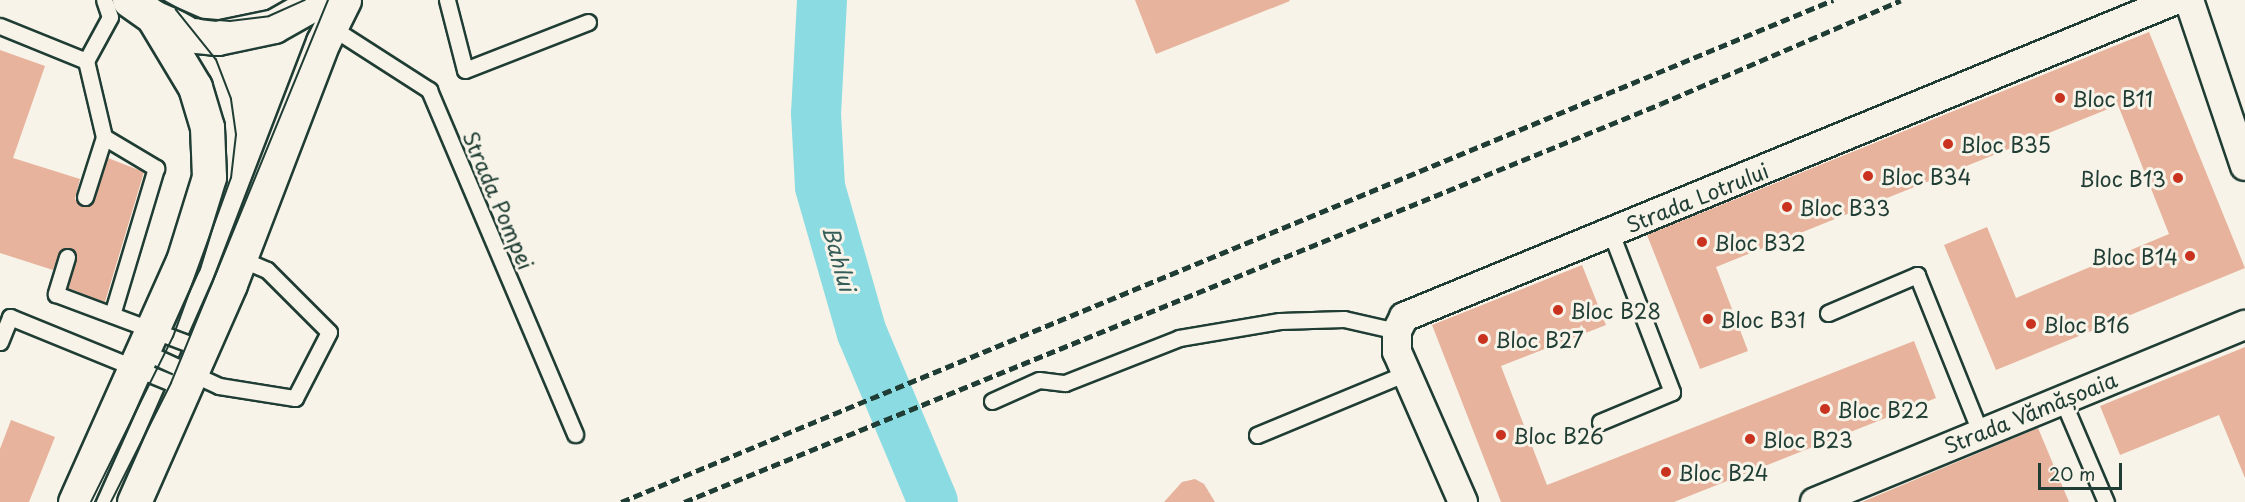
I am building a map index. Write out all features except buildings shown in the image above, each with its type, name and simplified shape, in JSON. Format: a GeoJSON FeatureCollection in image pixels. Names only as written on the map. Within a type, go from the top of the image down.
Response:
{"type":"FeatureCollection","features":[{"type":"Feature","properties":{"kind":"main road"},"geometry":{"type":"LineString","coordinates":[[141,9],[197,36],[218,38],[274,26],[332,9]]}},
{"type":"Feature","properties":{"kind":"main road"},"geometry":{"type":"LineString","coordinates":[[75,502],[183,261],[209,177],[207,127],[195,87],[141,9]]}},
{"type":"Feature","properties":{"kind":"main road"},"geometry":{"type":"LineString","coordinates":[[134,502],[194,371],[332,9]]}},
{"type":"Feature","properties":{"kind":"street","name":"Strada Lotrului"},"geometry":{"type":"LineString","coordinates":[[1397,332],[1404,317],[1430,304],[1611,233],[2175,0]]}},
{"type":"Feature","properties":{"kind":"street"},"geometry":{"type":"LineString","coordinates":[[2189,0],[2245,166]]}},
{"type":"Feature","properties":{"kind":"street","name":"Strada Vămășoaia"},"geometry":{"type":"LineString","coordinates":[[1815,502],[1855,494],[1980,432],[2245,325]]}},
{"type":"Feature","properties":{"kind":"street"},"geometry":{"type":"LineString","coordinates":[[1397,332],[1396,351],[1404,374],[1463,502]]}},
{"type":"Feature","properties":{"kind":"lane"},"geometry":{"type":"LineString","coordinates":[[85,197],[104,137],[86,61],[110,17],[104,0]]}},
{"type":"Feature","properties":{"kind":"lane"},"geometry":{"type":"LineString","coordinates":[[447,0],[465,70],[588,22]]}},
{"type":"Feature","properties":{"kind":"lane","name":"Strada Pompei"},"geometry":{"type":"LineString","coordinates":[[332,9],[429,90],[576,434]]}},
{"type":"Feature","properties":{"kind":"lane"},"geometry":{"type":"LineString","coordinates":[[0,26],[86,61]]}},
{"type":"Feature","properties":{"kind":"lane"},"geometry":{"type":"LineString","coordinates":[[104,137],[156,168],[112,315]]}},
{"type":"Feature","properties":{"kind":"lane"},"geometry":{"type":"LineString","coordinates":[[1600,422],[1672,392],[1611,233]]}},
{"type":"Feature","properties":{"kind":"lane"},"geometry":{"type":"LineString","coordinates":[[68,257],[56,294],[112,315],[144,349],[194,371]]}},
{"type":"Feature","properties":{"kind":"lane"},"geometry":{"type":"LineString","coordinates":[[0,342],[5,315],[144,349],[194,371],[219,386],[295,399],[329,332],[267,270],[239,258]]}},
{"type":"Feature","properties":{"kind":"lane"},"geometry":{"type":"LineString","coordinates":[[1828,314],[1917,275],[1980,432]]}},
{"type":"Feature","properties":{"kind":"lane"},"geometry":{"type":"LineString","coordinates":[[992,401],[1039,381],[1065,383],[1179,338],[1280,321],[1344,319],[1397,332]]}},
{"type":"Feature","properties":{"kind":"lane"},"geometry":{"type":"LineString","coordinates":[[1257,435],[1404,374]]}},
{"type":"Feature","properties":{"kind":"lane"},"geometry":{"type":"LineString","coordinates":[[2062,399],[2106,502]]}},
{"type":"Feature","properties":{"kind":"waterway","name":"Bahlui"},"geometry":{"type":"LineString","coordinates":[[822,0],[816,113],[820,187],[862,333],[933,502]]}},
{"type":"Feature","properties":{"kind":"tram line"},"geometry":{"type":"LineString","coordinates":[[163,0],[195,18],[230,21],[269,16],[305,0]]}},
{"type":"Feature","properties":{"kind":"tram line"},"geometry":{"type":"LineString","coordinates":[[111,502],[171,383],[328,0]]}},
{"type":"Feature","properties":{"kind":"tram line"},"geometry":{"type":"LineString","coordinates":[[91,502],[173,337],[231,178],[236,135],[231,99],[216,60],[176,10]]}},
{"type":"Feature","properties":{"kind":"railway"},"geometry":{"type":"LineString","coordinates":[[621,502],[1833,0]]}},
{"type":"Feature","properties":{"kind":"railway"},"geometry":{"type":"LineString","coordinates":[[684,502],[1660,104],[1901,0]]}},
{"type":"Feature","properties":{"kind":"place","name":"Bloc B11"},"geometry":{"type":"Point","coordinates":[2060,98]}},
{"type":"Feature","properties":{"kind":"place","name":"Bloc B35"},"geometry":{"type":"Point","coordinates":[1948,144]}},
{"type":"Feature","properties":{"kind":"place","name":"Bloc B34"},"geometry":{"type":"Point","coordinates":[1868,176]}},
{"type":"Feature","properties":{"kind":"place","name":"Bloc B13"},"geometry":{"type":"Point","coordinates":[2178,178]}},
{"type":"Feature","properties":{"kind":"place","name":"Bloc B33"},"geometry":{"type":"Point","coordinates":[1787,207]}},
{"type":"Feature","properties":{"kind":"place","name":"Bloc B32"},"geometry":{"type":"Point","coordinates":[1702,242]}},
{"type":"Feature","properties":{"kind":"place","name":"Bloc B14"},"geometry":{"type":"Point","coordinates":[2190,256]}},
{"type":"Feature","properties":{"kind":"place","name":"Bloc B28"},"geometry":{"type":"Point","coordinates":[1558,310]}},
{"type":"Feature","properties":{"kind":"place","name":"Bloc B31"},"geometry":{"type":"Point","coordinates":[1708,319]}},
{"type":"Feature","properties":{"kind":"place","name":"Bloc B16"},"geometry":{"type":"Point","coordinates":[2031,324]}},
{"type":"Feature","properties":{"kind":"place","name":"Bloc B27"},"geometry":{"type":"Point","coordinates":[1483,339]}},
{"type":"Feature","properties":{"kind":"place","name":"Bloc B22"},"geometry":{"type":"Point","coordinates":[1825,409]}},
{"type":"Feature","properties":{"kind":"place","name":"Bloc B26"},"geometry":{"type":"Point","coordinates":[1501,435]}},
{"type":"Feature","properties":{"kind":"place","name":"Bloc B23"},"geometry":{"type":"Point","coordinates":[1750,439]}},
{"type":"Feature","properties":{"kind":"place","name":"Bloc B24"},"geometry":{"type":"Point","coordinates":[1666,472]}}]}
